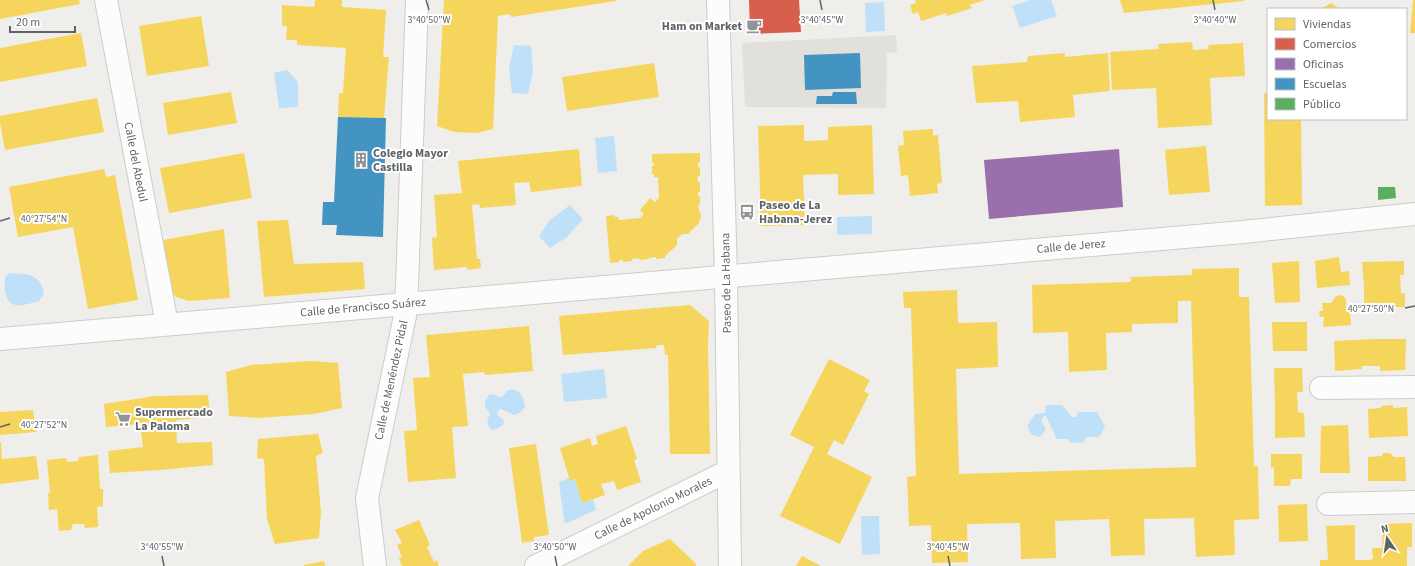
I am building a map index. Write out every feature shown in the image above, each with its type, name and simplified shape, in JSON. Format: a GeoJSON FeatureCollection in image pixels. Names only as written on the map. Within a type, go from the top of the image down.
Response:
{"type":"FeatureCollection","features":[{"type":"Feature","properties":{"kind":"street","name":"Calle del Abedul"},"geometry":{"type":"LineString","coordinates":[[106,0],[167,324]]}},
{"type":"Feature","properties":{"kind":"street","name":"Calle de Menéndez Pidal"},"geometry":{"type":"LineString","coordinates":[[375,566],[367,498],[404,321],[406,303],[417,0]]}},
{"type":"Feature","properties":{"kind":"street","name":"Paseo de La Habana"},"geometry":{"type":"LineString","coordinates":[[718,0],[726,276],[730,566]]}},
{"type":"Feature","properties":{"kind":"street","name":"Calle de Jerez"},"geometry":{"type":"LineString","coordinates":[[726,276],[1243,232],[1415,214]]}},
{"type":"Feature","properties":{"kind":"street","name":"Calle de Francisco Suárez"},"geometry":{"type":"LineString","coordinates":[[0,339],[726,276]]}},
{"type":"Feature","properties":{"kind":"street"},"geometry":{"type":"LineString","coordinates":[[1321,388],[1415,387]]}},
{"type":"Feature","properties":{"kind":"street","name":"Calle de Apolonio Morales"},"geometry":{"type":"LineString","coordinates":[[536,566],[728,471]]}},
{"type":"Feature","properties":{"kind":"street"},"geometry":{"type":"LineString","coordinates":[[1328,504],[1415,502]]}},
{"type":"Feature","properties":{"kind":"shaded area"},"geometry":{"type":"Polygon","coordinates":[[[896,35],[897,52],[887,53],[886,108],[745,107],[742,43],[896,35]]]}},
{"type":"Feature","properties":{"kind":"water"},"geometry":{"type":"Polygon","coordinates":[[[1030,0],[1051,0],[1057,16],[1020,28],[1012,6],[1030,0]]]}},
{"type":"Feature","properties":{"kind":"water"},"geometry":{"type":"Polygon","coordinates":[[[884,2],[885,31],[866,32],[865,3],[884,2]]]}},
{"type":"Feature","properties":{"kind":"water"},"geometry":{"type":"Polygon","coordinates":[[[514,45],[531,46],[533,71],[528,94],[512,93],[509,69],[514,45]]]}},
{"type":"Feature","properties":{"kind":"water"},"geometry":{"type":"Polygon","coordinates":[[[287,70],[298,82],[298,107],[279,108],[274,73],[287,70]]]}},
{"type":"Feature","properties":{"kind":"water"},"geometry":{"type":"Polygon","coordinates":[[[614,136],[617,171],[598,173],[595,138],[614,136]]]}},
{"type":"Feature","properties":{"kind":"water"},"geometry":{"type":"Polygon","coordinates":[[[570,205],[583,219],[567,237],[550,248],[539,236],[550,220],[570,205]]]}},
{"type":"Feature","properties":{"kind":"water"},"geometry":{"type":"Polygon","coordinates":[[[872,216],[872,234],[837,235],[837,217],[872,216]]]}},
{"type":"Feature","properties":{"kind":"water"},"geometry":{"type":"Polygon","coordinates":[[[10,273],[27,274],[39,281],[44,291],[39,301],[19,305],[12,304],[7,298],[5,289],[5,277],[10,273]]]}},
{"type":"Feature","properties":{"kind":"water"},"geometry":{"type":"Polygon","coordinates":[[[604,369],[607,398],[564,402],[561,374],[604,369]]]}},
{"type":"Feature","properties":{"kind":"water"},"geometry":{"type":"Polygon","coordinates":[[[511,389],[520,393],[524,400],[525,407],[521,412],[514,415],[501,409],[498,411],[497,415],[503,419],[504,423],[502,426],[493,430],[490,429],[487,421],[490,414],[485,405],[487,398],[489,395],[493,394],[502,398],[506,391],[511,389]]]}},
{"type":"Feature","properties":{"kind":"water"},"geometry":{"type":"Polygon","coordinates":[[[1046,405],[1062,405],[1072,417],[1076,417],[1078,412],[1097,412],[1105,426],[1099,437],[1087,437],[1083,443],[1070,442],[1068,439],[1057,439],[1046,416],[1044,416],[1041,420],[1046,430],[1040,437],[1032,435],[1027,426],[1035,414],[1045,413],[1046,405]]]}},
{"type":"Feature","properties":{"kind":"water"},"geometry":{"type":"Polygon","coordinates":[[[569,478],[571,481],[575,479],[582,503],[593,499],[596,510],[565,523],[559,482],[569,478]]]}},
{"type":"Feature","properties":{"kind":"water"},"geometry":{"type":"Polygon","coordinates":[[[861,516],[879,516],[880,554],[862,555],[861,516]]]}},
{"type":"Feature","properties":{"kind":"building: Viviendas"},"geometry":{"type":"Polygon","coordinates":[[[0,0],[79,0],[80,4],[0,19],[0,0]]]}},
{"type":"Feature","properties":{"kind":"building: Viviendas"},"geometry":{"type":"Polygon","coordinates":[[[315,0],[342,0],[342,7],[386,10],[383,57],[389,57],[384,118],[338,117],[339,93],[343,93],[346,48],[297,45],[297,40],[286,40],[287,26],[282,26],[282,5],[314,7],[315,0]]]}},
{"type":"Feature","properties":{"kind":"building: Viviendas"},"geometry":{"type":"Polygon","coordinates":[[[444,0],[616,1],[511,17],[510,14],[498,16],[493,129],[477,133],[454,132],[437,126],[444,0]]]}},
{"type":"Feature","properties":{"kind":"building: Viviendas"},"geometry":{"type":"Polygon","coordinates":[[[915,0],[985,0],[970,5],[972,8],[947,16],[946,13],[921,21],[918,12],[913,14],[910,5],[916,3],[915,0]]]}},
{"type":"Feature","properties":{"kind":"building: Viviendas"},"geometry":{"type":"Polygon","coordinates":[[[1120,0],[1244,0],[1244,1],[1124,13],[1120,0]]]}},
{"type":"Feature","properties":{"kind":"building: Viviendas"},"geometry":{"type":"Polygon","coordinates":[[[1413,0],[1415,0],[1415,33],[1410,33],[1413,0]]]}},
{"type":"Feature","properties":{"kind":"building: Viviendas"},"geometry":{"type":"Polygon","coordinates":[[[1331,3],[1338,8],[1322,8],[1331,3]]]}},
{"type":"Feature","properties":{"kind":"building: Viviendas"},"geometry":{"type":"Polygon","coordinates":[[[201,16],[209,66],[147,76],[139,26],[201,16]]]}},
{"type":"Feature","properties":{"kind":"building: Viviendas"},"geometry":{"type":"Polygon","coordinates":[[[81,33],[87,66],[0,82],[0,48],[81,33]]]}},
{"type":"Feature","properties":{"kind":"building: Viviendas"},"geometry":{"type":"Polygon","coordinates":[[[1192,42],[1193,50],[1209,49],[1208,45],[1243,43],[1245,76],[1210,78],[1212,125],[1158,128],[1156,88],[1112,90],[1110,52],[1159,49],[1158,44],[1192,42]]]}},
{"type":"Feature","properties":{"kind":"building: Viviendas"},"geometry":{"type":"Polygon","coordinates":[[[1065,53],[1065,57],[1108,53],[1110,91],[1073,95],[1075,117],[1020,122],[1018,101],[976,103],[972,66],[1027,62],[1028,56],[1065,53]]]}},
{"type":"Feature","properties":{"kind":"building: Viviendas"},"geometry":{"type":"Polygon","coordinates":[[[654,63],[659,97],[567,111],[562,77],[654,63]]]}},
{"type":"Feature","properties":{"kind":"building: Viviendas"},"geometry":{"type":"Polygon","coordinates":[[[231,92],[237,123],[168,135],[163,103],[231,92]]]}},
{"type":"Feature","properties":{"kind":"building: Viviendas"},"geometry":{"type":"Polygon","coordinates":[[[1264,93],[1267,93],[1267,120],[1301,120],[1302,205],[1265,206],[1264,93]]]}},
{"type":"Feature","properties":{"kind":"building: Viviendas"},"geometry":{"type":"Polygon","coordinates":[[[97,98],[104,132],[5,150],[0,116],[97,98]]]}},
{"type":"Feature","properties":{"kind":"building: Viviendas"},"geometry":{"type":"Polygon","coordinates":[[[804,125],[804,141],[828,140],[828,127],[872,125],[874,194],[838,195],[838,174],[803,175],[805,225],[761,226],[758,126],[804,125]]]}},
{"type":"Feature","properties":{"kind":"building: Viviendas"},"geometry":{"type":"Polygon","coordinates":[[[933,129],[933,136],[938,135],[942,183],[937,184],[938,193],[910,196],[908,175],[901,176],[898,146],[904,145],[903,131],[933,129]]]}},
{"type":"Feature","properties":{"kind":"building: Viviendas"},"geometry":{"type":"Polygon","coordinates":[[[1206,146],[1210,192],[1169,195],[1165,150],[1206,146]]]}},
{"type":"Feature","properties":{"kind":"building: Viviendas"},"geometry":{"type":"Polygon","coordinates":[[[579,149],[582,186],[531,192],[529,182],[514,183],[516,205],[480,208],[479,204],[472,205],[477,259],[480,259],[481,268],[467,270],[467,267],[434,270],[432,238],[437,237],[434,195],[462,193],[458,161],[579,149]]]}},
{"type":"Feature","properties":{"kind":"building: Viviendas"},"geometry":{"type":"Polygon","coordinates":[[[244,153],[252,198],[169,213],[160,168],[244,153]]]}},
{"type":"Feature","properties":{"kind":"building: Viviendas"},"geometry":{"type":"Polygon","coordinates":[[[700,153],[700,162],[698,163],[698,167],[700,167],[700,176],[698,176],[698,182],[700,182],[700,192],[698,192],[698,196],[700,196],[700,205],[698,205],[701,220],[699,220],[699,223],[688,234],[682,234],[677,239],[677,245],[665,256],[665,258],[656,259],[656,257],[640,260],[639,258],[632,259],[632,261],[623,262],[623,260],[619,260],[619,262],[610,263],[606,216],[614,215],[615,217],[618,217],[619,220],[640,218],[644,214],[640,210],[650,198],[655,202],[659,198],[658,177],[654,177],[654,174],[652,175],[652,166],[654,166],[654,163],[652,163],[652,154],[700,153]]]}},
{"type":"Feature","properties":{"kind":"building: Viviendas"},"geometry":{"type":"Polygon","coordinates":[[[104,169],[106,177],[115,175],[138,300],[88,309],[73,227],[18,237],[9,187],[104,169]]]}},
{"type":"Feature","properties":{"kind":"building: Viviendas"},"geometry":{"type":"Polygon","coordinates":[[[288,220],[294,264],[363,262],[365,289],[264,297],[257,221],[288,220]]]}},
{"type":"Feature","properties":{"kind":"building: Viviendas"},"geometry":{"type":"Polygon","coordinates":[[[224,229],[230,298],[188,301],[176,297],[169,289],[163,240],[224,229]]]}},
{"type":"Feature","properties":{"kind":"building: Viviendas"},"geometry":{"type":"Polygon","coordinates":[[[1339,257],[1341,272],[1349,271],[1350,285],[1317,288],[1315,261],[1339,257]]]}},
{"type":"Feature","properties":{"kind":"building: Viviendas"},"geometry":{"type":"Polygon","coordinates":[[[1299,261],[1300,302],[1275,303],[1272,263],[1299,261]]]}},
{"type":"Feature","properties":{"kind":"building: Viviendas"},"geometry":{"type":"Polygon","coordinates":[[[1404,261],[1404,275],[1400,275],[1401,293],[1405,293],[1405,307],[1364,307],[1362,262],[1404,261]]]}},
{"type":"Feature","properties":{"kind":"building: Viviendas"},"geometry":{"type":"Polygon","coordinates":[[[1239,268],[1239,297],[1249,297],[1254,466],[1258,466],[1259,519],[1234,520],[1235,555],[1196,557],[1194,518],[1144,519],[1145,555],[1111,556],[1109,519],[1055,521],[1056,558],[1021,559],[1020,523],[967,524],[968,562],[932,563],[931,525],[909,526],[907,477],[916,476],[911,308],[904,308],[903,292],[957,290],[958,323],[997,322],[998,367],[956,369],[959,474],[1196,467],[1191,301],[1178,301],[1178,323],[1132,324],[1132,332],[1106,333],[1107,370],[1069,372],[1068,332],[1033,333],[1032,285],[1131,282],[1131,277],[1192,275],[1192,269],[1239,268]]]}},
{"type":"Feature","properties":{"kind":"building: Viviendas"},"geometry":{"type":"Polygon","coordinates":[[[1342,295],[1346,299],[1346,312],[1350,312],[1351,325],[1323,327],[1324,317],[1320,317],[1319,311],[1323,311],[1322,303],[1331,303],[1336,296],[1342,295]]]}},
{"type":"Feature","properties":{"kind":"building: Viviendas"},"geometry":{"type":"Polygon","coordinates":[[[690,305],[709,321],[710,454],[670,454],[668,355],[665,355],[664,345],[657,345],[656,348],[563,355],[559,316],[690,305]]]}},
{"type":"Feature","properties":{"kind":"building: Viviendas"},"geometry":{"type":"Polygon","coordinates":[[[1272,322],[1307,322],[1307,351],[1273,351],[1272,322]]]}},
{"type":"Feature","properties":{"kind":"building: Viviendas"},"geometry":{"type":"Polygon","coordinates":[[[529,326],[533,371],[485,375],[484,372],[463,374],[468,426],[452,427],[456,478],[408,482],[404,431],[417,430],[413,378],[430,377],[426,335],[529,326]]]}},
{"type":"Feature","properties":{"kind":"building: Viviendas"},"geometry":{"type":"Polygon","coordinates":[[[1406,339],[1405,370],[1380,371],[1380,366],[1362,366],[1362,369],[1335,371],[1334,341],[1406,339]]]}},
{"type":"Feature","properties":{"kind":"building: Viviendas"},"geometry":{"type":"Polygon","coordinates":[[[829,359],[870,380],[864,391],[869,394],[843,445],[834,440],[827,454],[872,477],[840,544],[780,516],[814,447],[790,435],[829,359]]]}},
{"type":"Feature","properties":{"kind":"building: Viviendas"},"geometry":{"type":"Polygon","coordinates":[[[311,361],[338,363],[342,408],[314,414],[258,418],[229,416],[226,372],[251,365],[311,361]]]}},
{"type":"Feature","properties":{"kind":"building: Viviendas"},"geometry":{"type":"Polygon","coordinates":[[[1274,368],[1302,368],[1303,392],[1297,392],[1298,412],[1304,413],[1305,437],[1275,438],[1274,368]]]}},
{"type":"Feature","properties":{"kind":"building: Viviendas"},"geometry":{"type":"Polygon","coordinates":[[[208,395],[210,417],[176,420],[177,443],[212,442],[213,465],[110,473],[108,451],[143,447],[140,424],[106,427],[104,404],[155,396],[208,395]]]}},
{"type":"Feature","properties":{"kind":"building: Viviendas"},"geometry":{"type":"Polygon","coordinates":[[[1393,405],[1393,408],[1407,407],[1408,436],[1369,438],[1368,409],[1393,405]]]}},
{"type":"Feature","properties":{"kind":"building: Viviendas"},"geometry":{"type":"Polygon","coordinates":[[[33,410],[36,432],[0,435],[0,412],[33,410]]]}},
{"type":"Feature","properties":{"kind":"building: Viviendas"},"geometry":{"type":"Polygon","coordinates":[[[1348,425],[1350,473],[1320,473],[1321,426],[1348,425]]]}},
{"type":"Feature","properties":{"kind":"building: Viviendas"},"geometry":{"type":"Polygon","coordinates":[[[626,426],[637,459],[634,460],[641,482],[617,490],[614,481],[601,484],[605,495],[582,503],[575,479],[570,481],[560,448],[590,438],[592,446],[598,444],[596,436],[626,426]]]}},
{"type":"Feature","properties":{"kind":"building: Viviendas"},"geometry":{"type":"Polygon","coordinates":[[[318,434],[323,453],[316,456],[321,512],[319,538],[275,544],[267,519],[264,459],[257,458],[258,439],[318,434]]]}},
{"type":"Feature","properties":{"kind":"building: Viviendas"},"geometry":{"type":"Polygon","coordinates":[[[0,442],[2,459],[36,456],[39,479],[0,484],[0,442]]]}},
{"type":"Feature","properties":{"kind":"building: Viviendas"},"geometry":{"type":"Polygon","coordinates":[[[536,444],[549,535],[534,537],[534,543],[532,541],[522,543],[509,448],[536,444]]]}},
{"type":"Feature","properties":{"kind":"building: Viviendas"},"geometry":{"type":"Polygon","coordinates":[[[1383,453],[1390,453],[1394,457],[1405,457],[1406,481],[1368,481],[1368,457],[1382,456],[1383,453]]]}},
{"type":"Feature","properties":{"kind":"building: Viviendas"},"geometry":{"type":"Polygon","coordinates":[[[1271,454],[1302,454],[1302,479],[1291,479],[1290,486],[1274,486],[1274,467],[1271,468],[1271,454]]]}},
{"type":"Feature","properties":{"kind":"building: Viviendas"},"geometry":{"type":"Polygon","coordinates":[[[98,455],[100,489],[103,489],[103,506],[97,507],[98,527],[85,528],[84,524],[73,524],[71,530],[59,531],[57,509],[49,510],[48,493],[50,493],[47,460],[66,458],[67,462],[78,461],[79,457],[98,455]]]}},
{"type":"Feature","properties":{"kind":"building: Viviendas"},"geometry":{"type":"Polygon","coordinates":[[[1307,504],[1308,541],[1279,542],[1278,505],[1307,504]]]}},
{"type":"Feature","properties":{"kind":"building: Viviendas"},"geometry":{"type":"Polygon","coordinates":[[[419,520],[430,545],[427,547],[434,562],[437,560],[439,566],[402,566],[399,558],[402,557],[397,545],[402,543],[395,530],[419,520]]]}},
{"type":"Feature","properties":{"kind":"building: Viviendas"},"geometry":{"type":"Polygon","coordinates":[[[1412,523],[1412,547],[1407,547],[1407,566],[1320,566],[1320,560],[1328,560],[1326,526],[1355,525],[1355,560],[1369,560],[1373,559],[1372,548],[1382,548],[1383,524],[1412,523]]]}},
{"type":"Feature","properties":{"kind":"building: Viviendas"},"geometry":{"type":"Polygon","coordinates":[[[670,539],[696,564],[696,566],[628,566],[643,551],[670,539]]]}},
{"type":"Feature","properties":{"kind":"building: Viviendas"},"geometry":{"type":"Polygon","coordinates":[[[802,556],[821,566],[796,566],[802,556]]]}},
{"type":"Feature","properties":{"kind":"building: Viviendas"},"geometry":{"type":"Polygon","coordinates":[[[324,561],[325,566],[304,566],[304,565],[324,561]]]}},
{"type":"Feature","properties":{"kind":"building: Comercios"},"geometry":{"type":"Polygon","coordinates":[[[749,0],[799,0],[801,32],[750,34],[749,0]]]}},
{"type":"Feature","properties":{"kind":"building: Oficinas"},"geometry":{"type":"Polygon","coordinates":[[[1119,149],[1123,207],[989,219],[984,160],[1119,149]]]}},
{"type":"Feature","properties":{"kind":"building: Escuelas"},"geometry":{"type":"Polygon","coordinates":[[[860,53],[861,88],[805,90],[804,55],[860,53]]]}},
{"type":"Feature","properties":{"kind":"building: Escuelas"},"geometry":{"type":"Polygon","coordinates":[[[833,92],[856,92],[857,104],[816,104],[817,96],[832,96],[833,92]]]}},
{"type":"Feature","properties":{"kind":"building: Escuelas","name":"Colegio Mayor Castilla"},"geometry":{"type":"Polygon","coordinates":[[[338,117],[386,118],[383,237],[336,235],[337,225],[322,225],[323,202],[334,202],[338,117]]]}},
{"type":"Feature","properties":{"kind":"building: Público"},"geometry":{"type":"Polygon","coordinates":[[[1378,187],[1395,187],[1396,198],[1378,200],[1378,187]]]}},
{"type":"Feature","properties":{"kind":"place","name":"Ham on Market"},"geometry":{"type":"Point","coordinates":[754,26]}},
{"type":"Feature","properties":{"kind":"place","name":"Colegio Mayor Castilla"},"geometry":{"type":"Point","coordinates":[361,160]}},
{"type":"Feature","properties":{"kind":"place","name":"Paseo de La Habana-Jerez"},"geometry":{"type":"Point","coordinates":[747,212]}},
{"type":"Feature","properties":{"kind":"place","name":"Supermercado La Paloma"},"geometry":{"type":"Point","coordinates":[123,419]}}]}
